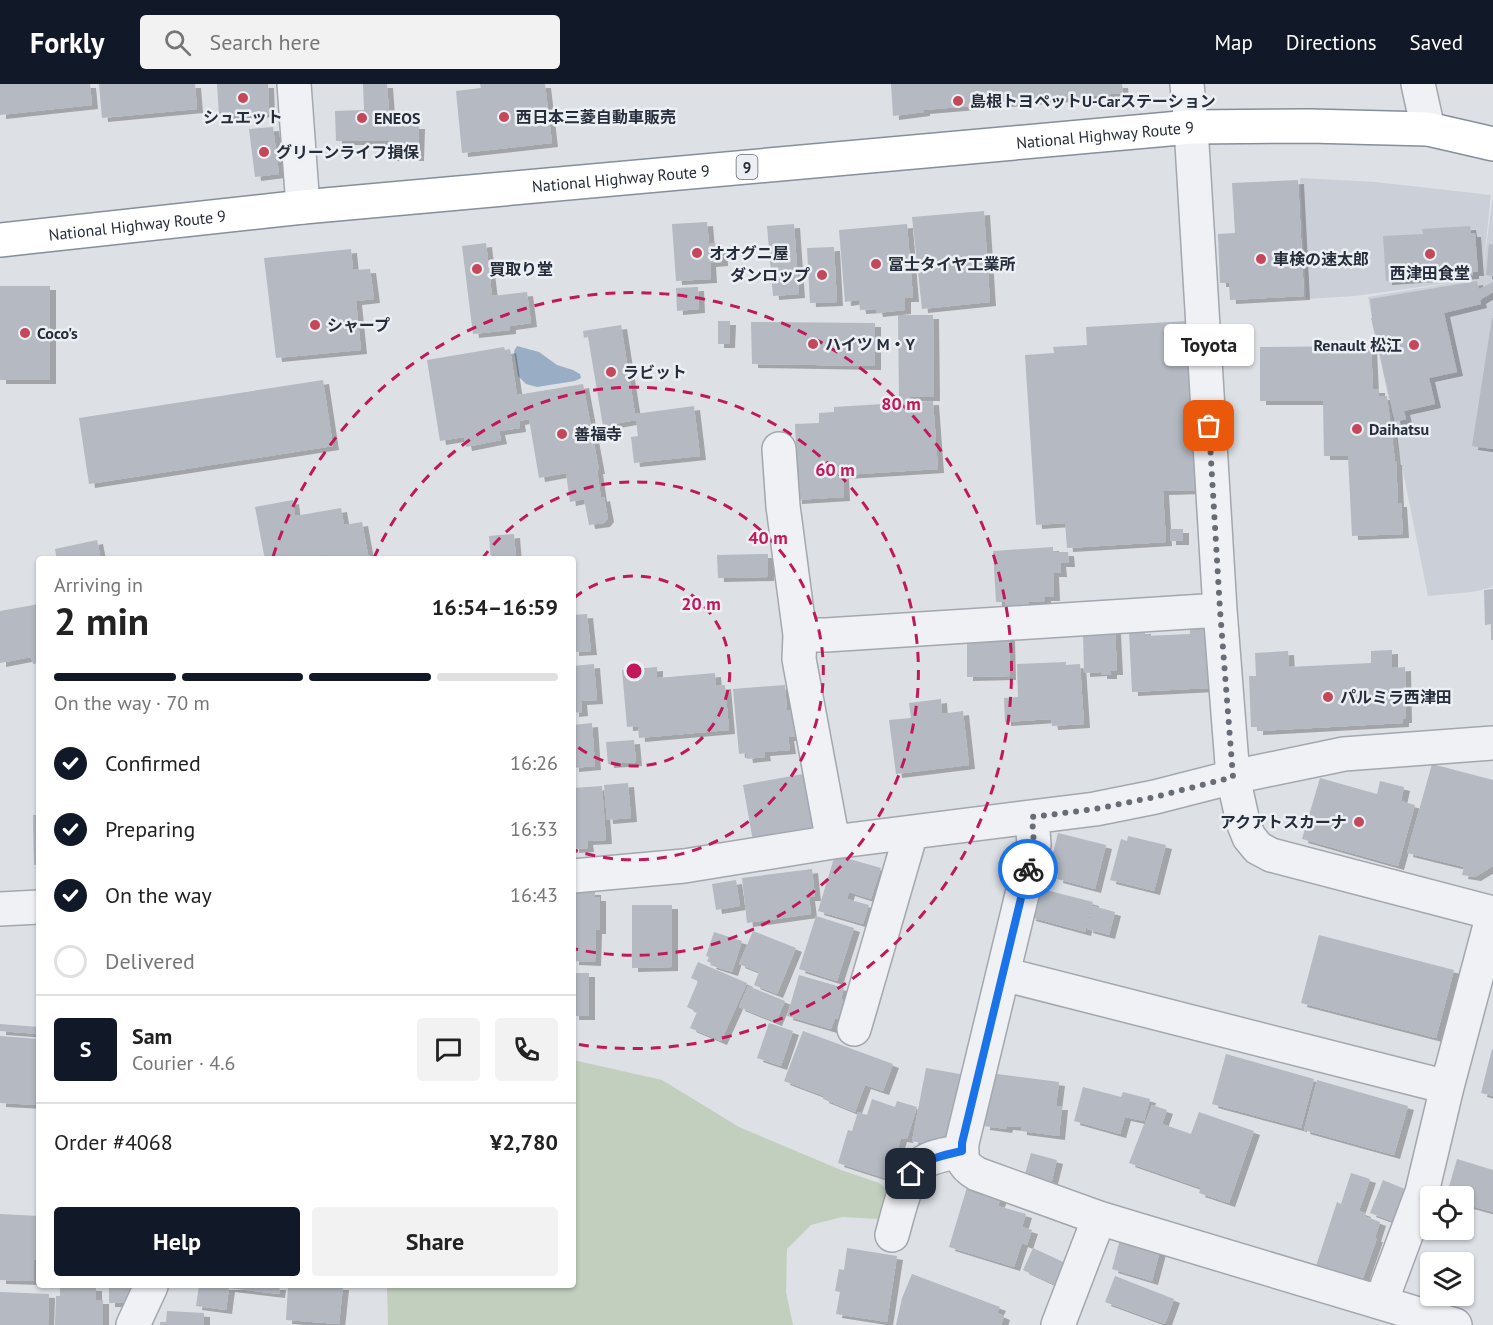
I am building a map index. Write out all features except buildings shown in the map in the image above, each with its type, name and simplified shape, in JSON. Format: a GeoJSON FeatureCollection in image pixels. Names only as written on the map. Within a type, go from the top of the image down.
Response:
{"type":"FeatureCollection","features":[{"type":"Feature","properties":{"kind":"highway","name":"National Highway Route 9"},"geometry":{"type":"LineString","coordinates":[[0,240],[303,207],[1191,127],[1309,126],[1428,129],[1493,144]]}},
{"type":"Feature","properties":{"kind":"street"},"geometry":{"type":"LineString","coordinates":[[294,84],[303,207]]}},
{"type":"Feature","properties":{"kind":"street"},"geometry":{"type":"LineString","coordinates":[[1187,84],[1220,610],[1233,777],[1243,822],[1249,837],[1258,848],[1271,855],[1493,913],[1422,1192],[1381,1302]]}},
{"type":"Feature","properties":{"kind":"street"},"geometry":{"type":"LineString","coordinates":[[1418,84],[1428,129]]}},
{"type":"Feature","properties":{"kind":"street"},"geometry":{"type":"LineString","coordinates":[[779,449],[783,506],[800,635],[800,659],[833,842]]}},
{"type":"Feature","properties":{"kind":"street"},"geometry":{"type":"LineString","coordinates":[[800,635],[1220,610]]}},
{"type":"Feature","properties":{"kind":"street"},"geometry":{"type":"LineString","coordinates":[[576,876],[684,866],[833,842],[1095,809],[1344,754],[1493,743]]}},
{"type":"Feature","properties":{"kind":"street"},"geometry":{"type":"LineString","coordinates":[[1032,817],[1034,845],[962,1143],[962,1156],[966,1167],[977,1174],[1099,1218],[1455,1325]]}},
{"type":"Feature","properties":{"kind":"street"},"geometry":{"type":"LineString","coordinates":[[854,1029],[911,832]]}},
{"type":"Feature","properties":{"kind":"street"},"geometry":{"type":"LineString","coordinates":[[0,909],[36,907]]}},
{"type":"Feature","properties":{"kind":"street"},"geometry":{"type":"LineString","coordinates":[[1003,974],[1447,1087]]}},
{"type":"Feature","properties":{"kind":"street"},"geometry":{"type":"LineString","coordinates":[[892,1235],[908,1181],[917,1168],[933,1158],[962,1151]]}},
{"type":"Feature","properties":{"kind":"street"},"geometry":{"type":"LineString","coordinates":[[1058,1325],[1099,1218]]}},
{"type":"Feature","properties":{"kind":"street"},"geometry":{"type":"LineString","coordinates":[[133,1325],[150,1288]]}},
{"type":"Feature","properties":{"kind":"shaded area"},"geometry":{"type":"Polygon","coordinates":[[[1300,178],[1375,182],[1491,195],[1482,278],[1493,195],[1493,587],[1472,592],[1428,596],[1368,297],[1470,280],[1355,296],[1306,299],[1300,178]]]}},
{"type":"Feature","properties":{"kind":"green space"},"geometry":{"type":"Polygon","coordinates":[[[576,1061],[662,1080],[739,1127],[841,1170],[879,1183],[888,1190],[885,1207],[879,1219],[842,1217],[811,1225],[787,1249],[786,1292],[793,1325],[388,1325],[387,1288],[576,1288],[576,1061]]]}},
{"type":"Feature","properties":{"kind":"water"},"geometry":{"type":"Polygon","coordinates":[[[517,346],[539,352],[557,365],[580,374],[581,378],[537,387],[526,384],[518,376],[514,351],[517,346]]]}},
{"type":"Feature","properties":{"kind":"way so far"},"geometry":{"type":"LineString","coordinates":[[1028,869],[1034,845],[1032,817],[1095,809],[1155,797],[1233,777],[1209,426]]}},
{"type":"Feature","properties":{"kind":"place","name":"シュエット"},"geometry":{"type":"Point","coordinates":[243,98]}},
{"type":"Feature","properties":{"kind":"place","name":"島根トヨペットU-Carステーション"},"geometry":{"type":"Point","coordinates":[958,101]}},
{"type":"Feature","properties":{"kind":"place","name":"西日本三菱自動車販売"},"geometry":{"type":"Point","coordinates":[504,117]}},
{"type":"Feature","properties":{"kind":"place","name":"ENEOS"},"geometry":{"type":"Point","coordinates":[362,118]}},
{"type":"Feature","properties":{"kind":"place","name":"グリーンライフ損保"},"geometry":{"type":"Point","coordinates":[264,152]}},
{"type":"Feature","properties":{"kind":"place","name":"オオグニ屋"},"geometry":{"type":"Point","coordinates":[697,253]}},
{"type":"Feature","properties":{"kind":"place","name":"西津田食堂"},"geometry":{"type":"Point","coordinates":[1430,254]}},
{"type":"Feature","properties":{"kind":"place","name":"車検の速太郎"},"geometry":{"type":"Point","coordinates":[1261,259]}},
{"type":"Feature","properties":{"kind":"place","name":"冨士タイヤ工業所"},"geometry":{"type":"Point","coordinates":[876,264]}},
{"type":"Feature","properties":{"kind":"place","name":"買取り堂"},"geometry":{"type":"Point","coordinates":[477,269]}},
{"type":"Feature","properties":{"kind":"place","name":"ダンロップ"},"geometry":{"type":"Point","coordinates":[822,275]}},
{"type":"Feature","properties":{"kind":"place","name":"シャープ"},"geometry":{"type":"Point","coordinates":[315,325]}},
{"type":"Feature","properties":{"kind":"place","name":"Coco's"},"geometry":{"type":"Point","coordinates":[25,333]}},
{"type":"Feature","properties":{"kind":"place","name":"ハイツ M・Y"},"geometry":{"type":"Point","coordinates":[813,344]}},
{"type":"Feature","properties":{"kind":"place","name":"Renault 松江"},"geometry":{"type":"Point","coordinates":[1414,345]}},
{"type":"Feature","properties":{"kind":"place","name":"ラビット"},"geometry":{"type":"Point","coordinates":[611,372]}},
{"type":"Feature","properties":{"kind":"place","name":"Toyota"},"geometry":{"type":"Point","coordinates":[1209,426]}},
{"type":"Feature","properties":{"kind":"place","name":"Daihatsu"},"geometry":{"type":"Point","coordinates":[1357,429]}},
{"type":"Feature","properties":{"kind":"place","name":"善福寺"},"geometry":{"type":"Point","coordinates":[562,434]}},
{"type":"Feature","properties":{"kind":"place","name":"パルミラ西津田"},"geometry":{"type":"Point","coordinates":[1328,697]}},
{"type":"Feature","properties":{"kind":"place","name":"アクアトスカーナ"},"geometry":{"type":"Point","coordinates":[1359,822]}},
{"type":"Feature","properties":{"kind":"route"},"geometry":{"type":"LineString","coordinates":[[911,1174],[924,1162],[962,1151],[962,1143],[1028,869]]}}]}
